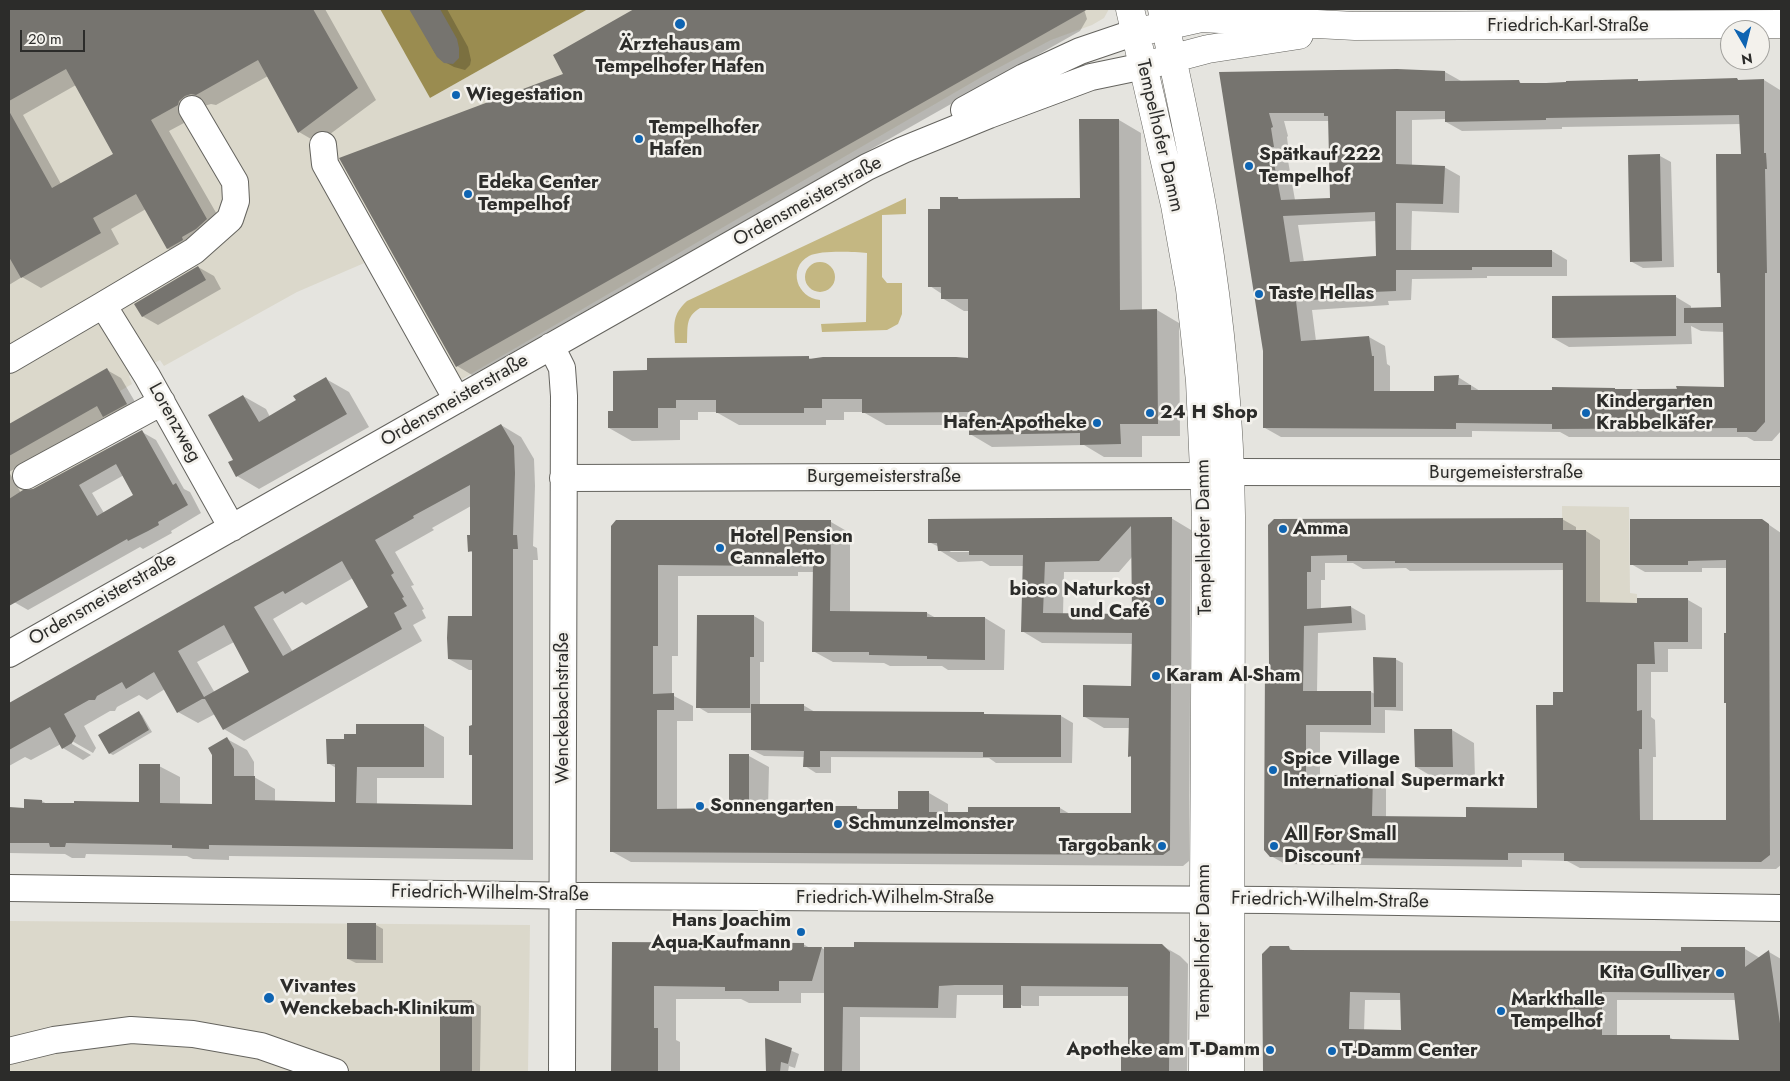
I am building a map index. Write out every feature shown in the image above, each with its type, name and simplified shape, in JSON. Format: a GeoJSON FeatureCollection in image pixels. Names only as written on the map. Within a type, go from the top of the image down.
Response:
{"type":"FeatureCollection","features":[{"type":"Feature","properties":{"kind":"main road","name":"Ordensmeisterstraße"},"geometry":{"type":"LineString","coordinates":[[1133,20],[1163,17]]}},
{"type":"Feature","properties":{"kind":"main road","name":"Friedrich-Karl-Straße"},"geometry":{"type":"LineString","coordinates":[[1163,17],[1355,26],[1781,24]]}},
{"type":"Feature","properties":{"kind":"main road","name":"Tempelhofer Damm"},"geometry":{"type":"LineString","coordinates":[[1163,17],[1202,206],[1225,379],[1218,474],[1218,900],[1230,1072]]}},
{"type":"Feature","properties":{"kind":"main road","name":"Tempelhofer Damm"},"geometry":{"type":"LineString","coordinates":[[1133,20],[1166,159],[1190,289],[1199,364],[1218,474]]}},
{"type":"Feature","properties":{"kind":"main road","name":"Friedrich-Karl-Straße"},"geometry":{"type":"LineString","coordinates":[[1144,66],[1208,49],[1355,26]]}},
{"type":"Feature","properties":{"kind":"main road","name":"Tempelhofer Damm"},"geometry":{"type":"LineString","coordinates":[[1203,1072],[1218,900]]}},
{"type":"Feature","properties":{"kind":"street","name":"Ordensmeisterstraße"},"geometry":{"type":"LineString","coordinates":[[903,150],[976,103],[1024,77],[1085,48],[1133,20]]}},
{"type":"Feature","properties":{"kind":"street","name":"Ordensmeisterstraße"},"geometry":{"type":"LineString","coordinates":[[9,654],[867,167],[984,117],[1091,77],[1144,66]]}},
{"type":"Feature","properties":{"kind":"street"},"geometry":{"type":"LineString","coordinates":[[9,360],[108,313],[194,251],[230,218],[236,201],[234,182],[192,110]]}},
{"type":"Feature","properties":{"kind":"street"},"geometry":{"type":"LineString","coordinates":[[323,145],[325,164],[457,400]]}},
{"type":"Feature","properties":{"kind":"street","name":"Lorenzweg"},"geometry":{"type":"LineString","coordinates":[[108,313],[162,402],[232,528]]}},
{"type":"Feature","properties":{"kind":"street","name":"Wenckebachstraße"},"geometry":{"type":"LineString","coordinates":[[551,346],[562,368],[564,396],[562,1072]]}},
{"type":"Feature","properties":{"kind":"street"},"geometry":{"type":"LineString","coordinates":[[26,476],[162,402]]}},
{"type":"Feature","properties":{"kind":"street","name":"Burgemeisterstraße"},"geometry":{"type":"LineString","coordinates":[[563,478],[1781,473]]}},
{"type":"Feature","properties":{"kind":"street","name":"Friedrich-Wilhelm-Straße"},"geometry":{"type":"LineString","coordinates":[[9,888],[562,896],[1218,900],[1781,908]]}},
{"type":"Feature","properties":{"kind":"street"},"geometry":{"type":"LineString","coordinates":[[9,1051],[54,1040],[131,1030],[149,1031],[193,1034],[261,1046],[335,1072]]}},
{"type":"Feature","properties":{"kind":"shaded area"},"geometry":{"type":"Polygon","coordinates":[[[9,9],[380,9],[430,98],[588,9],[1109,9],[1104,18],[1092,25],[1051,40],[985,75],[445,389],[369,261],[297,292],[164,366],[160,360],[129,376],[132,384],[120,391],[139,425],[105,444],[116,464],[9,525],[9,9]]]}},
{"type":"Feature","properties":{"kind":"shaded area"},"geometry":{"type":"Polygon","coordinates":[[[380,9],[588,9],[430,98],[380,9]]]}},
{"type":"Feature","properties":{"kind":"shaded area"},"geometry":{"type":"Polygon","coordinates":[[[906,198],[906,214],[882,215],[882,277],[887,283],[902,283],[902,314],[898,324],[887,330],[822,332],[821,324],[866,322],[867,253],[829,252],[809,256],[802,261],[798,268],[798,282],[801,288],[805,294],[820,300],[820,308],[700,308],[695,311],[690,319],[687,343],[675,343],[676,315],[687,301],[906,198]]]}},
{"type":"Feature","properties":{"kind":"shaded area"},"geometry":{"type":"Polygon","coordinates":[[[820,262],[830,267],[835,277],[830,287],[820,292],[810,287],[805,277],[810,267],[820,262]]]}},
{"type":"Feature","properties":{"kind":"shaded area"},"geometry":{"type":"Polygon","coordinates":[[[1562,506],[1629,507],[1630,593],[1637,594],[1637,692],[1563,692],[1562,506]]]}},
{"type":"Feature","properties":{"kind":"shaded area","name":"Vivantes Wenckebach-Klinikum"},"geometry":{"type":"Polygon","coordinates":[[[9,921],[530,925],[528,1072],[9,1072],[9,921]]]}},
{"type":"Feature","properties":{"kind":"building"},"geometry":{"type":"Polygon","coordinates":[[[9,9],[313,9],[358,88],[298,133],[258,60],[196,95],[185,96],[179,101],[178,105],[151,120],[207,219],[196,229],[182,237],[183,240],[167,249],[136,194],[93,218],[101,233],[21,278],[9,257],[9,111],[52,188],[113,154],[66,69],[9,101],[9,9]]]}},
{"type":"Feature","properties":{"kind":"building"},"geometry":{"type":"Polygon","coordinates":[[[409,9],[440,9],[457,39],[459,58],[453,64],[444,63],[437,57],[409,9]]]}},
{"type":"Feature","properties":{"kind":"building"},"geometry":{"type":"Polygon","coordinates":[[[634,9],[1088,9],[456,367],[339,158],[563,74],[553,55],[634,9]]]}},
{"type":"Feature","properties":{"kind":"building"},"geometry":{"type":"Polygon","coordinates":[[[1397,69],[1445,71],[1445,81],[1519,80],[1520,83],[1638,79],[1638,81],[1764,79],[1764,153],[1766,153],[1767,169],[1765,169],[1767,273],[1765,273],[1765,422],[1756,432],[1737,432],[1737,428],[1552,429],[1552,424],[1456,423],[1456,429],[1263,428],[1263,351],[1219,72],[1397,69]],[[1396,111],[1396,164],[1445,166],[1443,204],[1396,203],[1396,250],[1552,250],[1552,267],[1472,267],[1472,270],[1396,270],[1396,291],[1373,292],[1373,296],[1296,301],[1301,341],[1369,336],[1372,356],[1374,356],[1374,391],[1434,391],[1434,376],[1459,375],[1458,385],[1471,385],[1471,390],[1552,390],[1552,387],[1677,389],[1676,386],[1724,387],[1723,323],[1684,323],[1684,308],[1721,307],[1720,273],[1717,273],[1716,154],[1741,154],[1739,115],[1546,118],[1546,120],[1445,122],[1445,111],[1396,111]],[[1269,113],[1273,127],[1271,128],[1274,147],[1271,147],[1281,200],[1330,198],[1328,116],[1324,116],[1324,113],[1269,113]],[[1375,212],[1283,216],[1290,262],[1376,256],[1375,212]]]}},
{"type":"Feature","properties":{"kind":"building"},"geometry":{"type":"Polygon","coordinates":[[[1079,119],[1119,119],[1120,310],[1157,309],[1158,424],[1120,424],[1121,444],[1080,445],[1080,433],[969,435],[969,412],[862,413],[862,399],[822,399],[822,408],[804,408],[804,413],[716,413],[716,400],[676,400],[676,408],[658,408],[658,428],[608,428],[608,411],[613,411],[613,371],[647,370],[647,358],[809,356],[809,359],[823,357],[968,358],[968,299],[941,299],[941,287],[928,287],[928,209],[940,209],[940,197],[958,197],[958,199],[1080,198],[1079,119]]]}},
{"type":"Feature","properties":{"kind":"building"},"geometry":{"type":"Polygon","coordinates":[[[1660,154],[1662,261],[1630,262],[1628,155],[1660,154]]]}},
{"type":"Feature","properties":{"kind":"building"},"geometry":{"type":"Polygon","coordinates":[[[198,266],[206,280],[142,317],[134,304],[198,266]]]}},
{"type":"Feature","properties":{"kind":"building"},"geometry":{"type":"Polygon","coordinates":[[[1676,295],[1676,336],[1552,338],[1552,296],[1676,295]]]}},
{"type":"Feature","properties":{"kind":"building"},"geometry":{"type":"Polygon","coordinates":[[[107,368],[127,404],[103,417],[97,406],[9,456],[9,424],[107,368]]]}},
{"type":"Feature","properties":{"kind":"building"},"geometry":{"type":"Polygon","coordinates":[[[326,377],[347,414],[236,477],[228,462],[233,460],[208,415],[243,395],[259,422],[296,400],[293,396],[326,377]]]}},
{"type":"Feature","properties":{"kind":"building"},"geometry":{"type":"Polygon","coordinates":[[[501,424],[514,446],[513,535],[517,535],[518,549],[513,549],[513,849],[209,845],[209,849],[172,848],[172,845],[66,843],[65,847],[50,847],[49,843],[9,843],[9,807],[24,808],[24,799],[42,800],[42,803],[74,803],[74,801],[139,802],[139,764],[160,764],[160,803],[212,804],[212,755],[208,748],[227,737],[234,749],[234,776],[255,776],[255,800],[335,802],[335,764],[327,764],[326,739],[344,739],[344,734],[356,734],[356,724],[424,724],[424,767],[357,767],[356,803],[472,805],[472,755],[469,755],[469,726],[472,725],[472,660],[448,659],[447,638],[448,616],[472,616],[472,551],[468,552],[467,535],[470,535],[470,485],[413,516],[414,518],[375,540],[394,573],[391,575],[407,606],[394,613],[402,629],[223,730],[205,699],[177,713],[154,672],[126,689],[122,682],[97,696],[95,700],[89,700],[64,714],[76,736],[72,743],[62,749],[50,727],[9,750],[9,703],[501,424]],[[342,561],[285,594],[283,591],[254,607],[283,656],[368,607],[342,561]],[[224,625],[178,651],[204,697],[249,672],[224,625]]]}},
{"type":"Feature","properties":{"kind":"building"},"geometry":{"type":"Polygon","coordinates":[[[142,430],[173,485],[176,483],[188,505],[158,522],[159,525],[128,541],[127,539],[9,606],[9,499],[23,490],[33,489],[142,430]],[[116,464],[79,485],[97,516],[133,495],[116,464]]]}},
{"type":"Feature","properties":{"kind":"building"},"geometry":{"type":"Polygon","coordinates":[[[1172,517],[1170,850],[1163,855],[610,852],[611,526],[616,520],[831,520],[830,611],[927,612],[927,617],[985,617],[985,660],[869,655],[869,652],[812,652],[813,561],[779,561],[779,566],[658,565],[658,646],[653,646],[653,694],[674,693],[674,710],[657,710],[657,809],[729,808],[729,754],[749,754],[749,806],[767,806],[767,810],[803,810],[803,806],[857,806],[857,809],[898,809],[898,791],[929,791],[929,812],[968,812],[968,807],[1060,807],[1060,813],[1131,813],[1131,756],[1128,757],[1129,718],[1083,717],[1083,685],[1131,686],[1132,633],[1021,632],[1023,555],[969,555],[969,551],[938,551],[937,543],[928,543],[928,519],[1172,517]],[[1131,526],[1099,561],[1045,562],[1043,613],[1132,614],[1131,526]]]}},
{"type":"Feature","properties":{"kind":"building"},"geometry":{"type":"Polygon","coordinates":[[[1563,518],[1563,530],[1586,530],[1586,602],[1637,603],[1637,598],[1688,598],[1688,642],[1654,642],[1655,664],[1637,664],[1637,711],[1642,710],[1642,749],[1639,749],[1640,820],[1726,820],[1724,633],[1726,633],[1726,560],[1688,561],[1688,565],[1630,565],[1630,519],[1762,519],[1769,524],[1770,855],[1761,862],[1564,861],[1564,853],[1508,853],[1508,860],[1270,857],[1264,850],[1265,664],[1269,664],[1268,525],[1274,519],[1563,518]],[[1347,555],[1311,556],[1311,572],[1307,572],[1307,609],[1351,606],[1352,623],[1304,626],[1303,691],[1371,691],[1371,725],[1306,725],[1306,775],[1373,775],[1372,816],[1466,817],[1466,807],[1537,808],[1536,705],[1553,705],[1553,692],[1563,692],[1563,563],[1395,563],[1395,561],[1347,561],[1347,555]]]}},
{"type":"Feature","properties":{"kind":"building"},"geometry":{"type":"Polygon","coordinates":[[[697,615],[754,615],[754,657],[750,657],[750,708],[696,708],[697,615]]]}},
{"type":"Feature","properties":{"kind":"building"},"geometry":{"type":"Polygon","coordinates":[[[1373,657],[1396,658],[1396,707],[1374,707],[1373,657]]]}},
{"type":"Feature","properties":{"kind":"building"},"geometry":{"type":"Polygon","coordinates":[[[751,704],[804,704],[804,711],[984,712],[984,714],[1061,715],[1061,757],[983,757],[983,752],[820,751],[820,767],[803,767],[804,751],[751,750],[751,704]]]}},
{"type":"Feature","properties":{"kind":"building"},"geometry":{"type":"Polygon","coordinates":[[[139,711],[149,730],[109,754],[98,735],[139,711]]]}},
{"type":"Feature","properties":{"kind":"building"},"geometry":{"type":"Polygon","coordinates":[[[1414,729],[1452,729],[1453,767],[1415,767],[1414,729]]]}},
{"type":"Feature","properties":{"kind":"building"},"geometry":{"type":"Polygon","coordinates":[[[347,923],[376,923],[376,960],[347,959],[347,923]]]}},
{"type":"Feature","properties":{"kind":"building"},"geometry":{"type":"Polygon","coordinates":[[[612,942],[804,943],[804,947],[822,947],[812,981],[779,981],[779,991],[725,991],[725,987],[654,986],[654,1028],[658,1028],[658,1072],[611,1072],[612,942]]]}},
{"type":"Feature","properties":{"kind":"building"},"geometry":{"type":"Polygon","coordinates":[[[854,942],[1162,944],[1170,952],[1169,1072],[1121,1072],[1121,1054],[1128,1054],[1128,987],[1021,986],[1021,1008],[1003,1008],[1003,985],[955,985],[939,986],[938,1008],[843,1007],[842,1072],[824,1072],[824,947],[854,947],[854,942]]]}},
{"type":"Feature","properties":{"kind":"building"},"geometry":{"type":"Polygon","coordinates":[[[1270,946],[1289,946],[1290,950],[1681,951],[1681,947],[1745,947],[1745,967],[1769,950],[1781,1030],[1781,1072],[1263,1072],[1262,954],[1270,946]],[[1350,992],[1349,1029],[1401,1030],[1400,993],[1350,992]],[[1602,992],[1602,1035],[1670,1035],[1670,1039],[1739,1040],[1734,993],[1602,992]]]}},
{"type":"Feature","properties":{"kind":"building"},"geometry":{"type":"Polygon","coordinates":[[[440,1000],[472,1000],[472,1072],[440,1072],[440,1000]]]}},
{"type":"Feature","properties":{"kind":"building"},"geometry":{"type":"Polygon","coordinates":[[[765,1038],[792,1048],[788,1064],[781,1062],[780,1072],[766,1072],[765,1038]]]}},
{"type":"Feature","properties":{"kind":"place","name":"Ärztehaus am Tempelhofer Hafen"},"geometry":{"type":"Point","coordinates":[680,24]}},
{"type":"Feature","properties":{"kind":"place","name":"Wiegestation"},"geometry":{"type":"Point","coordinates":[456,95]}},
{"type":"Feature","properties":{"kind":"place","name":"Tempelhofer Hafen"},"geometry":{"type":"Point","coordinates":[639,139]}},
{"type":"Feature","properties":{"kind":"place","name":"Spätkauf 222 Tempelhof"},"geometry":{"type":"Point","coordinates":[1249,166]}},
{"type":"Feature","properties":{"kind":"place","name":"Edeka Center Tempelhof"},"geometry":{"type":"Point","coordinates":[468,194]}},
{"type":"Feature","properties":{"kind":"place","name":"Taste Hellas"},"geometry":{"type":"Point","coordinates":[1259,294]}},
{"type":"Feature","properties":{"kind":"place","name":"24 H Shop"},"geometry":{"type":"Point","coordinates":[1150,413]}},
{"type":"Feature","properties":{"kind":"place","name":"Kindergarten Krabbelkäfer"},"geometry":{"type":"Point","coordinates":[1586,413]}},
{"type":"Feature","properties":{"kind":"place","name":"Hafen-Apotheke"},"geometry":{"type":"Point","coordinates":[1097,423]}},
{"type":"Feature","properties":{"kind":"place","name":"Amma"},"geometry":{"type":"Point","coordinates":[1283,529]}},
{"type":"Feature","properties":{"kind":"place","name":"Hotel Pension Cannaletto"},"geometry":{"type":"Point","coordinates":[720,548]}},
{"type":"Feature","properties":{"kind":"place","name":"bioso Naturkost und Café"},"geometry":{"type":"Point","coordinates":[1160,601]}},
{"type":"Feature","properties":{"kind":"place","name":"Karam Al-Sham"},"geometry":{"type":"Point","coordinates":[1156,676]}},
{"type":"Feature","properties":{"kind":"place","name":"Spice Village International Supermarkt"},"geometry":{"type":"Point","coordinates":[1273,770]}},
{"type":"Feature","properties":{"kind":"place","name":"Sonnengarten"},"geometry":{"type":"Point","coordinates":[700,806]}},
{"type":"Feature","properties":{"kind":"place","name":"Schmunzelmonster"},"geometry":{"type":"Point","coordinates":[838,824]}},
{"type":"Feature","properties":{"kind":"place","name":"Targobank"},"geometry":{"type":"Point","coordinates":[1162,846]}},
{"type":"Feature","properties":{"kind":"place","name":"All For Small Discount"},"geometry":{"type":"Point","coordinates":[1274,846]}},
{"type":"Feature","properties":{"kind":"place","name":"Hans Joachim Aqua-Kaufmann"},"geometry":{"type":"Point","coordinates":[801,932]}},
{"type":"Feature","properties":{"kind":"place","name":"Kita Gulliver"},"geometry":{"type":"Point","coordinates":[1720,973]}},
{"type":"Feature","properties":{"kind":"place","name":"Vivantes Wenckebach-Klinikum"},"geometry":{"type":"Point","coordinates":[269,998]}},
{"type":"Feature","properties":{"kind":"place","name":"Markthalle Tempelhof"},"geometry":{"type":"Point","coordinates":[1501,1011]}},
{"type":"Feature","properties":{"kind":"place","name":"Apotheke am T-Damm"},"geometry":{"type":"Point","coordinates":[1270,1050]}},
{"type":"Feature","properties":{"kind":"place","name":"T-Damm Center"},"geometry":{"type":"Point","coordinates":[1332,1051]}}]}
